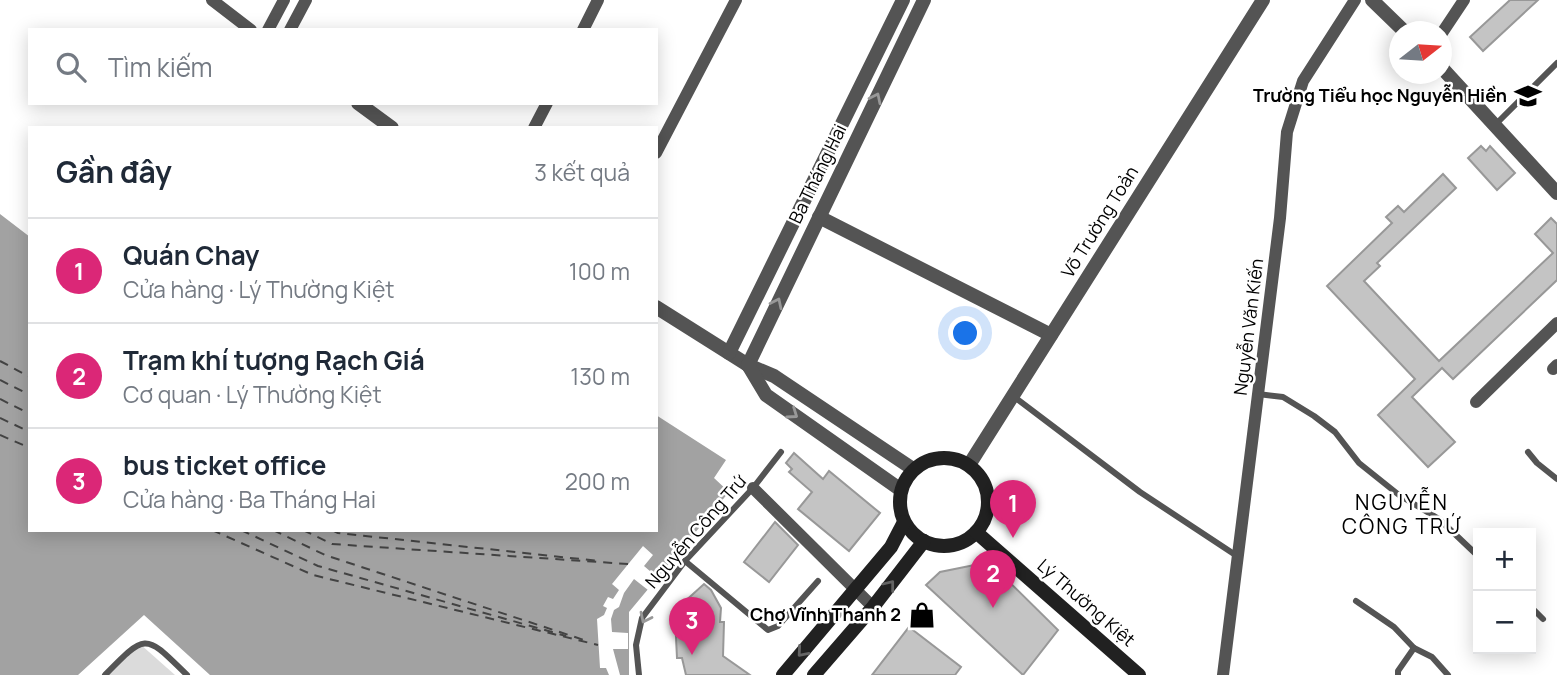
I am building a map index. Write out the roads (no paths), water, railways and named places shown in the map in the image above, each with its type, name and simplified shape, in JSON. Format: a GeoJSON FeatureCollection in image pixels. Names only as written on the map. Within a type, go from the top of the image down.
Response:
{"type":"FeatureCollection","features":[{"type":"Feature","properties":{"kind":"main road"},"geometry":{"type":"LineString","coordinates":[[940,457],[955,458],[969,465],[980,475],[986,489],[988,504],[985,519],[965,541],[952,546],[938,546],[924,541],[904,522],[900,511],[901,490],[913,469],[940,457]]}},
{"type":"Feature","properties":{"kind":"main road"},"geometry":{"type":"LineString","coordinates":[[783,675],[891,547],[904,522]]}},
{"type":"Feature","properties":{"kind":"main road","name":"Lý Thường Kiệt"},"geometry":{"type":"LineString","coordinates":[[976,532],[1139,675]]}},
{"type":"Feature","properties":{"kind":"main road"},"geometry":{"type":"LineString","coordinates":[[814,675],[873,607],[924,541]]}},
{"type":"Feature","properties":{"kind":"street"},"geometry":{"type":"LineString","coordinates":[[212,0],[248,28]]}},
{"type":"Feature","properties":{"kind":"street"},"geometry":{"type":"LineString","coordinates":[[269,28],[284,0]]}},
{"type":"Feature","properties":{"kind":"street"},"geometry":{"type":"LineString","coordinates":[[291,28],[306,0]]}},
{"type":"Feature","properties":{"kind":"street"},"geometry":{"type":"LineString","coordinates":[[584,28],[598,0]]}},
{"type":"Feature","properties":{"kind":"street"},"geometry":{"type":"LineString","coordinates":[[658,149],[736,0]]}},
{"type":"Feature","properties":{"kind":"street","name":"Ba Tháng Hai"},"geometry":{"type":"LineString","coordinates":[[730,353],[903,0]]}},
{"type":"Feature","properties":{"kind":"street","name":"Ba Tháng Hai"},"geometry":{"type":"LineString","coordinates":[[748,365],[924,0]]}},
{"type":"Feature","properties":{"kind":"street","name":"Võ Trường Toản"},"geometry":{"type":"LineString","coordinates":[[969,465],[1263,0]]}},
{"type":"Feature","properties":{"kind":"street","name":"Nguyễn Văn Kiến"},"geometry":{"type":"LineString","coordinates":[[1223,675],[1280,218],[1287,132],[1303,81],[1355,0]]}},
{"type":"Feature","properties":{"kind":"street"},"geometry":{"type":"LineString","coordinates":[[1372,0],[1394,21]]}},
{"type":"Feature","properties":{"kind":"street"},"geometry":{"type":"LineString","coordinates":[[1449,21],[1464,0]]}},
{"type":"Feature","properties":{"kind":"street"},"geometry":{"type":"LineString","coordinates":[[893,21],[909,30]]}},
{"type":"Feature","properties":{"kind":"street"},"geometry":{"type":"LineString","coordinates":[[1452,80],[1557,193]]}},
{"type":"Feature","properties":{"kind":"street"},"geometry":{"type":"LineString","coordinates":[[361,105],[389,126]]}},
{"type":"Feature","properties":{"kind":"street"},"geometry":{"type":"LineString","coordinates":[[535,126],[546,105]]}},
{"type":"Feature","properties":{"kind":"street"},"geometry":{"type":"LineString","coordinates":[[819,217],[1051,335]]}},
{"type":"Feature","properties":{"kind":"street"},"geometry":{"type":"LineString","coordinates":[[658,308],[748,365],[774,376],[913,469]]}},
{"type":"Feature","properties":{"kind":"street"},"geometry":{"type":"LineString","coordinates":[[1476,401],[1557,323]]}},
{"type":"Feature","properties":{"kind":"street"},"geometry":{"type":"LineString","coordinates":[[748,365],[766,395],[901,490]]}},
{"type":"Feature","properties":{"kind":"street"},"geometry":{"type":"LineString","coordinates":[[753,488],[873,607]]}},
{"type":"Feature","properties":{"kind":"lane"},"geometry":{"type":"LineString","coordinates":[[1494,125],[1557,63]]}},
{"type":"Feature","properties":{"kind":"lane"},"geometry":{"type":"LineString","coordinates":[[1258,394],[1283,397],[1314,416],[1335,432],[1359,463],[1399,495],[1438,519],[1473,551]]}},
{"type":"Feature","properties":{"kind":"lane"},"geometry":{"type":"LineString","coordinates":[[1013,396],[1140,492],[1239,557]]}},
{"type":"Feature","properties":{"kind":"lane","name":"Nguyễn Công Trứ"},"geometry":{"type":"LineString","coordinates":[[639,675],[636,645],[642,618],[685,561],[753,488],[781,452]]}},
{"type":"Feature","properties":{"kind":"lane"},"geometry":{"type":"LineString","coordinates":[[1528,452],[1557,479]]}},
{"type":"Feature","properties":{"kind":"lane"},"geometry":{"type":"LineString","coordinates":[[685,561],[768,630],[778,626],[818,581]]}},
{"type":"Feature","properties":{"kind":"lane"},"geometry":{"type":"LineString","coordinates":[[1356,601],[1394,627],[1414,648],[1432,657],[1448,675]]}},
{"type":"Feature","properties":{"kind":"lane"},"geometry":{"type":"LineString","coordinates":[[1536,612],[1542,619]]}},
{"type":"Feature","properties":{"kind":"lane"},"geometry":{"type":"LineString","coordinates":[[105,675],[126,653],[139,643],[145,642],[158,645],[187,675]]}},
{"type":"Feature","properties":{"kind":"lane"},"geometry":{"type":"LineString","coordinates":[[1398,675],[1414,648]]}},
{"type":"Feature","properties":{"kind":"place","name":"Trường Tiểu học Nguyễn Hiền"},"geometry":{"type":"Point","coordinates":[1528,96]}},
{"type":"Feature","properties":{"kind":"place","name":"Quán Chay"},"geometry":{"type":"Point","coordinates":[1013,538]}},
{"type":"Feature","properties":{"kind":"place","name":"Trạm khí tượng Rạch Giá"},"geometry":{"type":"Point","coordinates":[993,608]}},
{"type":"Feature","properties":{"kind":"place","name":"Chợ Vĩnh Thanh 2"},"geometry":{"type":"Point","coordinates":[922,615]}},
{"type":"Feature","properties":{"kind":"place","name":"bus ticket office"},"geometry":{"type":"Point","coordinates":[692,655]}},
{"type":"Feature","properties":{"kind":"district","name":"NGUYỄN CÔNG TRỨ"},"geometry":{"type":"Point","coordinates":[1402,515]}}]}
